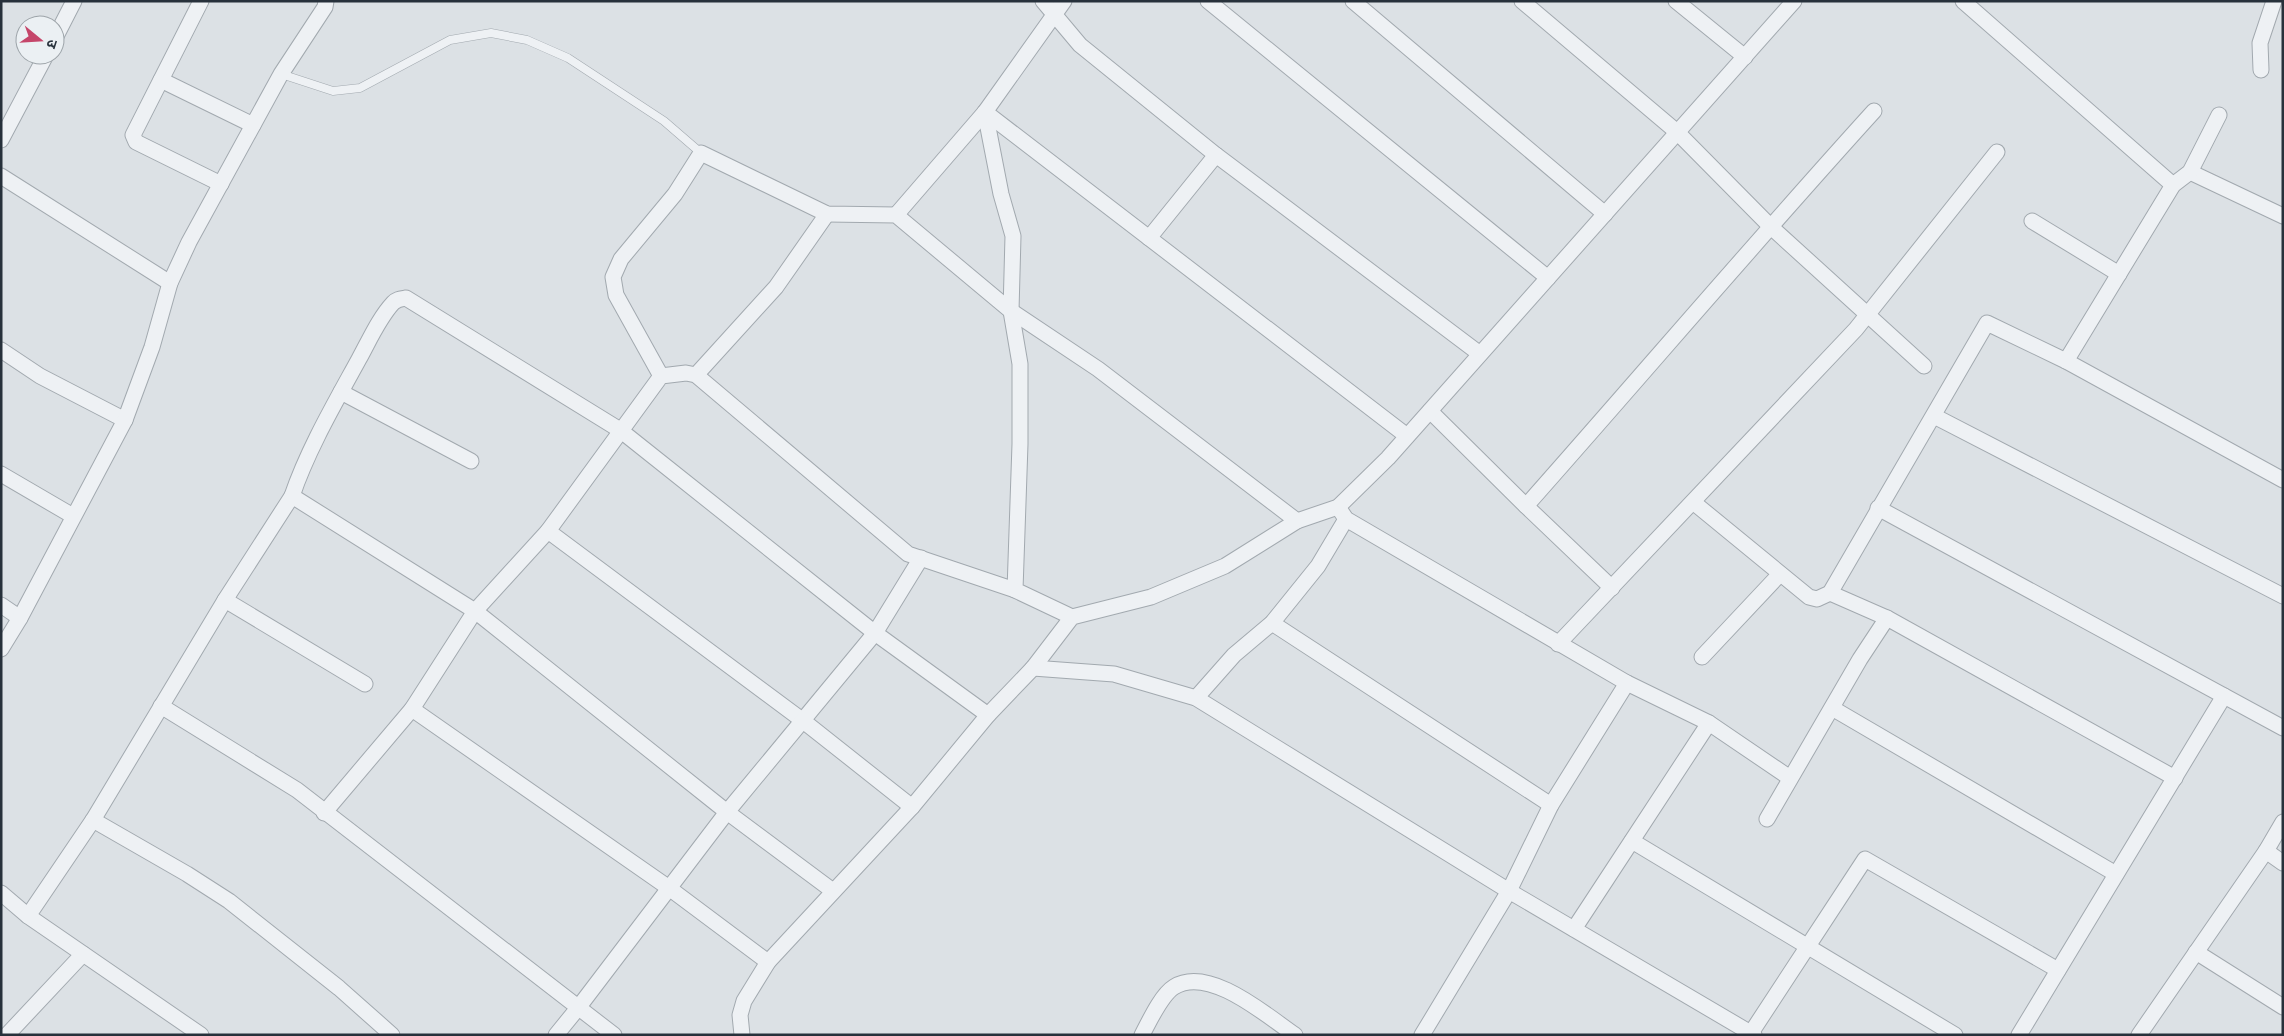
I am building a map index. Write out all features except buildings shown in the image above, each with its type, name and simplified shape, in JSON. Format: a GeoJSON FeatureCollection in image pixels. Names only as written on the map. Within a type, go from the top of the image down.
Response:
{"type":"FeatureCollection","features":[{"type":"Feature","properties":{"kind":"street"},"geometry":{"type":"LineString","coordinates":[[65,19],[74,1]]}},
{"type":"Feature","properties":{"kind":"street"},"geometry":{"type":"LineString","coordinates":[[201,1],[133,135],[136,142],[221,184]]}},
{"type":"Feature","properties":{"kind":"street"},"geometry":{"type":"LineString","coordinates":[[1,649],[20,618],[125,420],[152,346],[170,283],[189,242],[281,74],[325,7],[326,1]]}},
{"type":"Feature","properties":{"kind":"street"},"geometry":{"type":"LineString","coordinates":[[1043,1],[1080,45],[1216,155],[1480,354]]}},
{"type":"Feature","properties":{"kind":"street"},"geometry":{"type":"LineString","coordinates":[[896,215],[985,112],[1064,1]]}},
{"type":"Feature","properties":{"kind":"street"},"geometry":{"type":"LineString","coordinates":[[1208,1],[1548,278]]}},
{"type":"Feature","properties":{"kind":"street"},"geometry":{"type":"LineString","coordinates":[[1352,1],[1605,214]]}},
{"type":"Feature","properties":{"kind":"street"},"geometry":{"type":"LineString","coordinates":[[1522,1],[1678,132],[1770,226],[1924,366]]}},
{"type":"Feature","properties":{"kind":"street"},"geometry":{"type":"LineString","coordinates":[[1676,1],[1744,57]]}},
{"type":"Feature","properties":{"kind":"street"},"geometry":{"type":"LineString","coordinates":[[1196,698],[1234,655],[1272,623],[1318,566],[1342,513],[1408,436],[1794,1]]}},
{"type":"Feature","properties":{"kind":"street"},"geometry":{"type":"LineString","coordinates":[[1963,1],[2173,185]]}},
{"type":"Feature","properties":{"kind":"street"},"geometry":{"type":"LineString","coordinates":[[2262,70],[2260,43],[2274,1]]}},
{"type":"Feature","properties":{"kind":"street"},"geometry":{"type":"LineString","coordinates":[[1,140],[41,65]]}},
{"type":"Feature","properties":{"kind":"street"},"geometry":{"type":"LineString","coordinates":[[161,80],[253,125]]}},
{"type":"Feature","properties":{"kind":"street"},"geometry":{"type":"LineString","coordinates":[[985,112],[1408,436]]}},
{"type":"Feature","properties":{"kind":"street"},"geometry":{"type":"LineString","coordinates":[[985,112],[1001,194],[1013,236],[1011,311],[1020,364],[1020,444],[1015,590]]}},
{"type":"Feature","properties":{"kind":"street"},"geometry":{"type":"LineString","coordinates":[[1526,506],[1684,327],[1770,226],[1874,112]]}},
{"type":"Feature","properties":{"kind":"street"},"geometry":{"type":"LineString","coordinates":[[2066,361],[2173,185],[2190,172],[2219,114]]}},
{"type":"Feature","properties":{"kind":"street"},"geometry":{"type":"LineString","coordinates":[[1558,644],[1867,315],[1997,152]]}},
{"type":"Feature","properties":{"kind":"street"},"geometry":{"type":"LineString","coordinates":[[661,376],[616,295],[613,277],[621,259],[675,194],[701,153],[827,214],[896,215],[1011,311],[1098,369],[1297,521]]}},
{"type":"Feature","properties":{"kind":"street"},"geometry":{"type":"LineString","coordinates":[[1149,238],[1216,155]]}},
{"type":"Feature","properties":{"kind":"street"},"geometry":{"type":"LineString","coordinates":[[2190,172],[2283,216]]}},
{"type":"Feature","properties":{"kind":"street"},"geometry":{"type":"LineString","coordinates":[[1,176],[170,283]]}},
{"type":"Feature","properties":{"kind":"street"},"geometry":{"type":"LineString","coordinates":[[696,375],[776,288],[827,214]]}},
{"type":"Feature","properties":{"kind":"street"},"geometry":{"type":"LineString","coordinates":[[2032,221],[2119,274]]}},
{"type":"Feature","properties":{"kind":"street"},"geometry":{"type":"LineString","coordinates":[[28,916],[93,820],[224,600],[292,496],[298,478],[341,392],[391,305],[397,299],[406,298],[620,430],[875,632],[988,715]]}},
{"type":"Feature","properties":{"kind":"street"},"geometry":{"type":"LineString","coordinates":[[1693,502],[1808,597],[1817,599],[1830,593],[1987,323],[2066,361],[2283,480]]}},
{"type":"Feature","properties":{"kind":"street"},"geometry":{"type":"LineString","coordinates":[[1,350],[40,376],[125,420]]}},
{"type":"Feature","properties":{"kind":"street"},"geometry":{"type":"LineString","coordinates":[[324,813],[412,709],[475,611],[548,531],[661,376],[686,373],[696,375],[908,554],[1015,590],[1072,617]]}},
{"type":"Feature","properties":{"kind":"street"},"geometry":{"type":"LineString","coordinates":[[341,392],[471,461]]}},
{"type":"Feature","properties":{"kind":"street"},"geometry":{"type":"LineString","coordinates":[[1430,411],[1612,588]]}},
{"type":"Feature","properties":{"kind":"street"},"geometry":{"type":"LineString","coordinates":[[1934,416],[2283,596]]}},
{"type":"Feature","properties":{"kind":"street"},"geometry":{"type":"LineString","coordinates":[[1,474],[73,516]]}},
{"type":"Feature","properties":{"kind":"street"},"geometry":{"type":"LineString","coordinates":[[292,496],[475,611],[727,812],[833,891]]}},
{"type":"Feature","properties":{"kind":"street"},"geometry":{"type":"LineString","coordinates":[[1878,508],[2283,728]]}},
{"type":"Feature","properties":{"kind":"street"},"geometry":{"type":"LineString","coordinates":[[742,1035],[740,1015],[744,1001],[768,962],[912,807],[988,715],[1033,668],[1072,617],[1151,596],[1225,566],[1297,521],[1342,513],[1626,683],[1708,722],[1790,778]]}},
{"type":"Feature","properties":{"kind":"street"},"geometry":{"type":"LineString","coordinates":[[548,531],[802,720],[912,807]]}},
{"type":"Feature","properties":{"kind":"street"},"geometry":{"type":"LineString","coordinates":[[556,1035],[727,812],[875,632],[921,558]]}},
{"type":"Feature","properties":{"kind":"street"},"geometry":{"type":"LineString","coordinates":[[1702,657],[1780,574]]}},
{"type":"Feature","properties":{"kind":"street"},"geometry":{"type":"LineString","coordinates":[[1830,593],[1887,618],[2174,778]]}},
{"type":"Feature","properties":{"kind":"street"},"geometry":{"type":"LineString","coordinates":[[224,600],[365,684]]}},
{"type":"Feature","properties":{"kind":"street"},"geometry":{"type":"LineString","coordinates":[[1,605],[20,618]]}},
{"type":"Feature","properties":{"kind":"street"},"geometry":{"type":"LineString","coordinates":[[1767,819],[1887,618]]}},
{"type":"Feature","properties":{"kind":"street"},"geometry":{"type":"LineString","coordinates":[[1272,623],[1551,805]]}},
{"type":"Feature","properties":{"kind":"street"},"geometry":{"type":"LineString","coordinates":[[1033,668],[1114,674],[1196,698],[1509,891],[1753,1034],[1865,859],[2058,970]]}},
{"type":"Feature","properties":{"kind":"street"},"geometry":{"type":"LineString","coordinates":[[1422,1035],[1509,891],[1551,805],[1626,683]]}},
{"type":"Feature","properties":{"kind":"street"},"geometry":{"type":"LineString","coordinates":[[2019,1035],[2224,696]]}},
{"type":"Feature","properties":{"kind":"street"},"geometry":{"type":"LineString","coordinates":[[161,706],[297,790],[324,813],[614,1035]]}},
{"type":"Feature","properties":{"kind":"street"},"geometry":{"type":"LineString","coordinates":[[1832,708],[2116,874]]}},
{"type":"Feature","properties":{"kind":"street"},"geometry":{"type":"LineString","coordinates":[[412,709],[669,888],[768,962]]}},
{"type":"Feature","properties":{"kind":"street"},"geometry":{"type":"LineString","coordinates":[[1574,929],[1708,722]]}},
{"type":"Feature","properties":{"kind":"street"},"geometry":{"type":"LineString","coordinates":[[93,820],[187,874],[229,901],[339,988],[392,1035]]}},
{"type":"Feature","properties":{"kind":"street"},"geometry":{"type":"LineString","coordinates":[[2139,1035],[2266,851],[2283,822]]}},
{"type":"Feature","properties":{"kind":"street"},"geometry":{"type":"LineString","coordinates":[[1632,840],[1955,1035]]}},
{"type":"Feature","properties":{"kind":"street"},"geometry":{"type":"LineString","coordinates":[[2266,851],[2283,863]]}},
{"type":"Feature","properties":{"kind":"street"},"geometry":{"type":"LineString","coordinates":[[1,894],[28,916],[201,1035]]}},
{"type":"Feature","properties":{"kind":"street"},"geometry":{"type":"LineString","coordinates":[[2196,952],[2283,1007]]}},
{"type":"Feature","properties":{"kind":"street"},"geometry":{"type":"LineString","coordinates":[[7,1035],[83,954]]}},
{"type":"Feature","properties":{"kind":"street"},"geometry":{"type":"LineString","coordinates":[[1142,1035],[1162,1000],[1174,987],[1192,982],[1221,987],[1295,1035]]}},
{"type":"Feature","properties":{"kind":"lane"},"geometry":{"type":"LineString","coordinates":[[281,74],[334,91],[360,88],[450,40],[491,33],[527,40],[568,58],[664,121],[701,153]]}}]}
